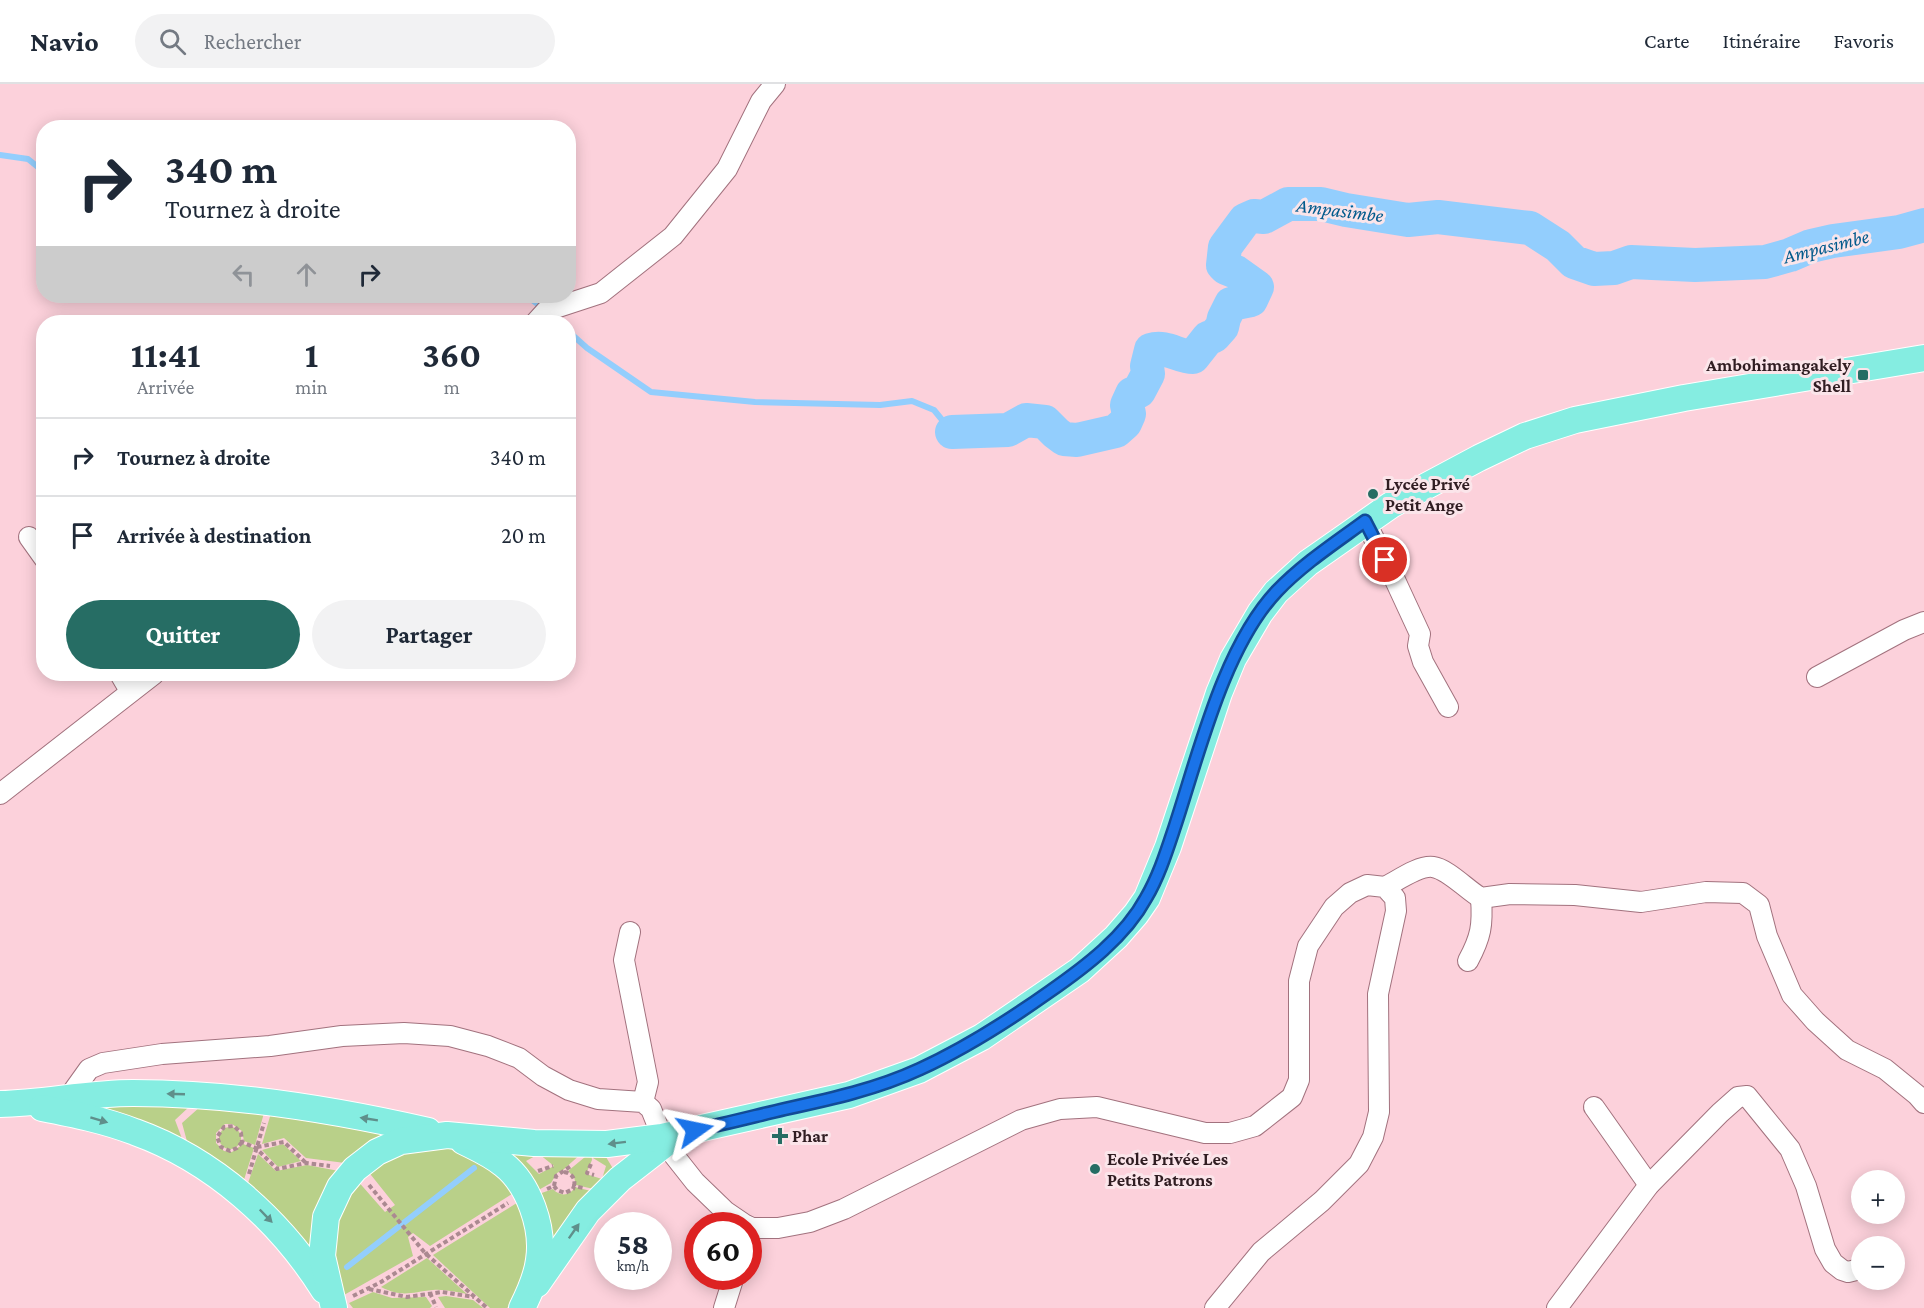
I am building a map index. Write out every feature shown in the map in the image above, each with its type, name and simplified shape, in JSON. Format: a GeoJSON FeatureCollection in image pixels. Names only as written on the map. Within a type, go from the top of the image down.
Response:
{"type":"FeatureCollection","features":[{"type":"Feature","properties":{"kind":"main road"},"geometry":{"type":"LineString","coordinates":[[334,1308],[322,1256],[326,1217],[339,1187],[355,1169],[377,1152],[401,1141],[447,1136],[534,1143],[596,1144],[664,1140],[695,1130],[849,1095],[919,1070],[982,1037],[1080,970],[1116,937],[1147,898],[1168,847],[1219,693],[1247,633],[1276,592],[1308,563],[1391,505],[1525,436],[1575,420],[1684,398],[1924,358]]}},
{"type":"Feature","properties":{"kind":"main road"},"geometry":{"type":"LineString","coordinates":[[10,1104],[69,1096],[131,1093],[208,1095],[270,1102],[391,1122],[447,1136],[485,1152],[505,1165],[526,1192],[536,1225],[539,1261],[523,1304]]}},
{"type":"Feature","properties":{"kind":"main road"},"geometry":{"type":"LineString","coordinates":[[10,1104],[84,1116],[136,1132],[178,1152],[217,1176],[262,1212],[292,1245],[334,1308]]}},
{"type":"Feature","properties":{"kind":"main road"},"geometry":{"type":"LineString","coordinates":[[523,1304],[604,1185],[664,1140]]}},
{"type":"Feature","properties":{"kind":"street"},"geometry":{"type":"LineString","coordinates":[[576,301],[602,293],[673,236],[727,169],[761,101],[775,84]]}},
{"type":"Feature","properties":{"kind":"street"},"geometry":{"type":"LineString","coordinates":[[542,315],[546,311],[571,303]]}},
{"type":"Feature","properties":{"kind":"street"},"geometry":{"type":"LineString","coordinates":[[1365,521],[1420,634],[1418,646],[1423,662],[1448,707]]}},
{"type":"Feature","properties":{"kind":"street"},"geometry":{"type":"LineString","coordinates":[[29,537],[36,547]]}},
{"type":"Feature","properties":{"kind":"street"},"geometry":{"type":"LineString","coordinates":[[1817,677],[1904,630],[1924,622]]}},
{"type":"Feature","properties":{"kind":"street"},"geometry":{"type":"LineString","coordinates":[[124,681],[130,691]]}},
{"type":"Feature","properties":{"kind":"street"},"geometry":{"type":"LineString","coordinates":[[0,794],[144,681]]}},
{"type":"Feature","properties":{"kind":"street"},"geometry":{"type":"LineString","coordinates":[[762,1229],[810,1222],[844,1209],[1021,1120],[1060,1109],[1097,1107],[1205,1133],[1230,1133],[1255,1126],[1292,1097],[1299,1080],[1299,981],[1308,946],[1334,907],[1350,893],[1367,885],[1385,887],[1413,872],[1433,867],[1449,875],[1481,898],[1510,894],[1575,895],[1641,902],[1706,892],[1743,893],[1759,905],[1767,936],[1792,995],[1815,1021],[1846,1050],[1885,1069],[1924,1103]]}},
{"type":"Feature","properties":{"kind":"street"},"geometry":{"type":"LineString","coordinates":[[1215,1308],[1261,1252],[1322,1201],[1359,1164],[1373,1137],[1379,1112],[1378,994],[1396,911],[1395,898],[1385,887]]}},
{"type":"Feature","properties":{"kind":"street"},"geometry":{"type":"LineString","coordinates":[[1468,961],[1476,947],[1483,924],[1481,898]]}},
{"type":"Feature","properties":{"kind":"street"},"geometry":{"type":"LineString","coordinates":[[630,932],[624,960],[648,1082],[644,1102]]}},
{"type":"Feature","properties":{"kind":"street"},"geometry":{"type":"LineString","coordinates":[[69,1096],[89,1069],[103,1063],[162,1054],[270,1046],[342,1036],[404,1033],[450,1035],[519,1058],[543,1076],[569,1090],[598,1099],[644,1102],[651,1109],[664,1140],[694,1182],[726,1212]]}},
{"type":"Feature","properties":{"kind":"street"},"geometry":{"type":"LineString","coordinates":[[1557,1308],[1649,1185],[1738,1097],[1747,1096],[1790,1149],[1806,1186],[1825,1249],[1833,1263],[1842,1270],[1851,1271]]}},
{"type":"Feature","properties":{"kind":"street"},"geometry":{"type":"LineString","coordinates":[[1594,1107],[1649,1185]]}},
{"type":"Feature","properties":{"kind":"street"},"geometry":{"type":"LineString","coordinates":[[724,1308],[730,1290]]}},
{"type":"Feature","properties":{"kind":"path"},"geometry":{"type":"LineString","coordinates":[[243,1197],[270,1102]]}},
{"type":"Feature","properties":{"kind":"path"},"geometry":{"type":"LineString","coordinates":[[234,1126],[241,1133],[242,1142],[230,1151],[221,1147],[217,1137],[224,1127],[234,1126]]}},
{"type":"Feature","properties":{"kind":"path"},"geometry":{"type":"LineString","coordinates":[[242,1142],[256,1148],[277,1169],[306,1163],[355,1169],[426,1253],[487,1308]]}},
{"type":"Feature","properties":{"kind":"path"},"geometry":{"type":"LineString","coordinates":[[256,1148],[284,1142],[306,1163]]}},
{"type":"Feature","properties":{"kind":"path"},"geometry":{"type":"LineString","coordinates":[[593,1160],[587,1173],[604,1185]]}},
{"type":"Feature","properties":{"kind":"path"},"geometry":{"type":"LineString","coordinates":[[334,1308],[381,1282],[526,1192],[535,1194],[554,1186],[565,1193],[573,1189],[575,1180],[563,1172]]}},
{"type":"Feature","properties":{"kind":"path"},"geometry":{"type":"LineString","coordinates":[[574,1185],[604,1185]]}},
{"type":"Feature","properties":{"kind":"path"},"geometry":{"type":"LineString","coordinates":[[368,1289],[407,1296],[441,1292],[475,1298]]}},
{"type":"Feature","properties":{"kind":"path"},"geometry":{"type":"LineString","coordinates":[[430,1293],[436,1306]]}},
{"type":"Feature","properties":{"kind":"green space"},"geometry":{"type":"Polygon","coordinates":[[[98,1106],[190,1106],[175,1120],[184,1144],[98,1110],[98,1106]]]}},
{"type":"Feature","properties":{"kind":"green space"},"geometry":{"type":"Polygon","coordinates":[[[201,1106],[264,1113],[255,1145],[244,1141],[242,1131],[232,1124],[225,1124],[216,1133],[216,1143],[224,1151],[232,1152],[243,1144],[254,1148],[243,1183],[188,1145],[182,1123],[201,1106]]]}},
{"type":"Feature","properties":{"kind":"green space"},"geometry":{"type":"Polygon","coordinates":[[[271,1113],[388,1134],[345,1163],[306,1158],[284,1138],[262,1144],[271,1113]]]}},
{"type":"Feature","properties":{"kind":"green space"},"geometry":{"type":"Polygon","coordinates":[[[230,1127],[238,1130],[241,1138],[238,1146],[230,1149],[222,1146],[219,1138],[222,1130],[230,1127]]]}},
{"type":"Feature","properties":{"kind":"green space"},"geometry":{"type":"Polygon","coordinates":[[[283,1144],[301,1161],[278,1167],[262,1150],[283,1144]]]}},
{"type":"Feature","properties":{"kind":"green space"},"geometry":{"type":"Polygon","coordinates":[[[497,1147],[537,1155],[526,1161],[539,1174],[554,1166],[539,1154],[583,1152],[557,1173],[551,1183],[535,1192],[497,1147]]]}},
{"type":"Feature","properties":{"kind":"green space"},"geometry":{"type":"Polygon","coordinates":[[[441,1148],[474,1157],[499,1175],[515,1192],[430,1246],[413,1233],[408,1237],[413,1256],[344,1295],[337,1283],[332,1229],[356,1179],[385,1212],[395,1205],[367,1170],[391,1155],[441,1148]]]}},
{"type":"Feature","properties":{"kind":"green space"},"geometry":{"type":"Polygon","coordinates":[[[591,1152],[592,1160],[586,1174],[602,1179],[606,1166],[593,1158],[593,1152],[603,1152],[615,1172],[598,1190],[576,1185],[574,1177],[568,1171],[591,1152]]]}},
{"type":"Feature","properties":{"kind":"green space"},"geometry":{"type":"Polygon","coordinates":[[[258,1154],[276,1171],[307,1165],[339,1171],[312,1256],[247,1186],[258,1154]]]}},
{"type":"Feature","properties":{"kind":"green space"},"geometry":{"type":"Polygon","coordinates":[[[575,1187],[595,1192],[548,1255],[536,1195],[553,1189],[565,1194],[575,1187]]]}},
{"type":"Feature","properties":{"kind":"green space"},"geometry":{"type":"Polygon","coordinates":[[[520,1201],[532,1253],[512,1303],[507,1308],[490,1308],[433,1255],[520,1201]]]}},
{"type":"Feature","properties":{"kind":"green space"},"geometry":{"type":"Polygon","coordinates":[[[427,1258],[467,1294],[437,1290],[401,1293],[381,1287],[427,1258]]]}},
{"type":"Feature","properties":{"kind":"green space"},"geometry":{"type":"Polygon","coordinates":[[[373,1292],[392,1298],[426,1297],[432,1306],[430,1308],[353,1308],[349,1303],[373,1292]]]}},
{"type":"Feature","properties":{"kind":"green space"},"geometry":{"type":"Polygon","coordinates":[[[438,1297],[473,1300],[483,1308],[445,1308],[438,1297]]]}},
{"type":"Feature","properties":{"kind":"waterway"},"geometry":{"type":"LineString","coordinates":[[0,155],[28,159],[36,166]]}},
{"type":"Feature","properties":{"kind":"waterway","name":"Ampasimbe"},"geometry":{"type":"LineString","coordinates":[[952,432],[1008,430],[1026,420],[1045,422],[1064,439],[1077,440],[1116,431],[1125,423],[1129,414],[1127,405],[1132,394],[1139,391],[1148,374],[1147,366],[1151,350],[1162,349],[1193,357],[1208,338],[1214,336],[1222,327],[1231,304],[1251,300],[1257,287],[1223,265],[1225,247],[1245,220],[1254,216],[1264,217],[1288,204],[1321,204],[1408,220],[1438,217],[1530,228],[1558,246],[1574,262],[1594,269],[1614,268],[1631,262],[1695,265],[1765,262],[1811,246],[1899,232],[1924,225]]}},
{"type":"Feature","properties":{"kind":"waterway"},"geometry":{"type":"LineString","coordinates":[[536,303],[543,308]]}},
{"type":"Feature","properties":{"kind":"waterway"},"geometry":{"type":"LineString","coordinates":[[576,338],[651,392],[755,402],[880,405],[912,401],[934,410],[952,432]]}},
{"type":"Feature","properties":{"kind":"waterway"},"geometry":{"type":"LineString","coordinates":[[347,1267],[474,1168]]}},
{"type":"Feature","properties":{"kind":"place","name":"Ambohimangakely Shell"},"geometry":{"type":"Point","coordinates":[1863,375]}},
{"type":"Feature","properties":{"kind":"place","name":"Lycée Privé Petit Ange"},"geometry":{"type":"Point","coordinates":[1373,494]}},
{"type":"Feature","properties":{"kind":"place","name":"Phar"},"geometry":{"type":"Point","coordinates":[780,1136]}},
{"type":"Feature","properties":{"kind":"place","name":"Ecole Privée Les Petits Patrons"},"geometry":{"type":"Point","coordinates":[1095,1169]}},
{"type":"Feature","properties":{"kind":"route"},"geometry":{"type":"LineString","coordinates":[[695,1130],[849,1095],[919,1070],[982,1037],[1080,970],[1116,937],[1147,898],[1168,847],[1219,693],[1233,659],[1260,613],[1276,592],[1308,563],[1365,521],[1385,560]]}}]}
